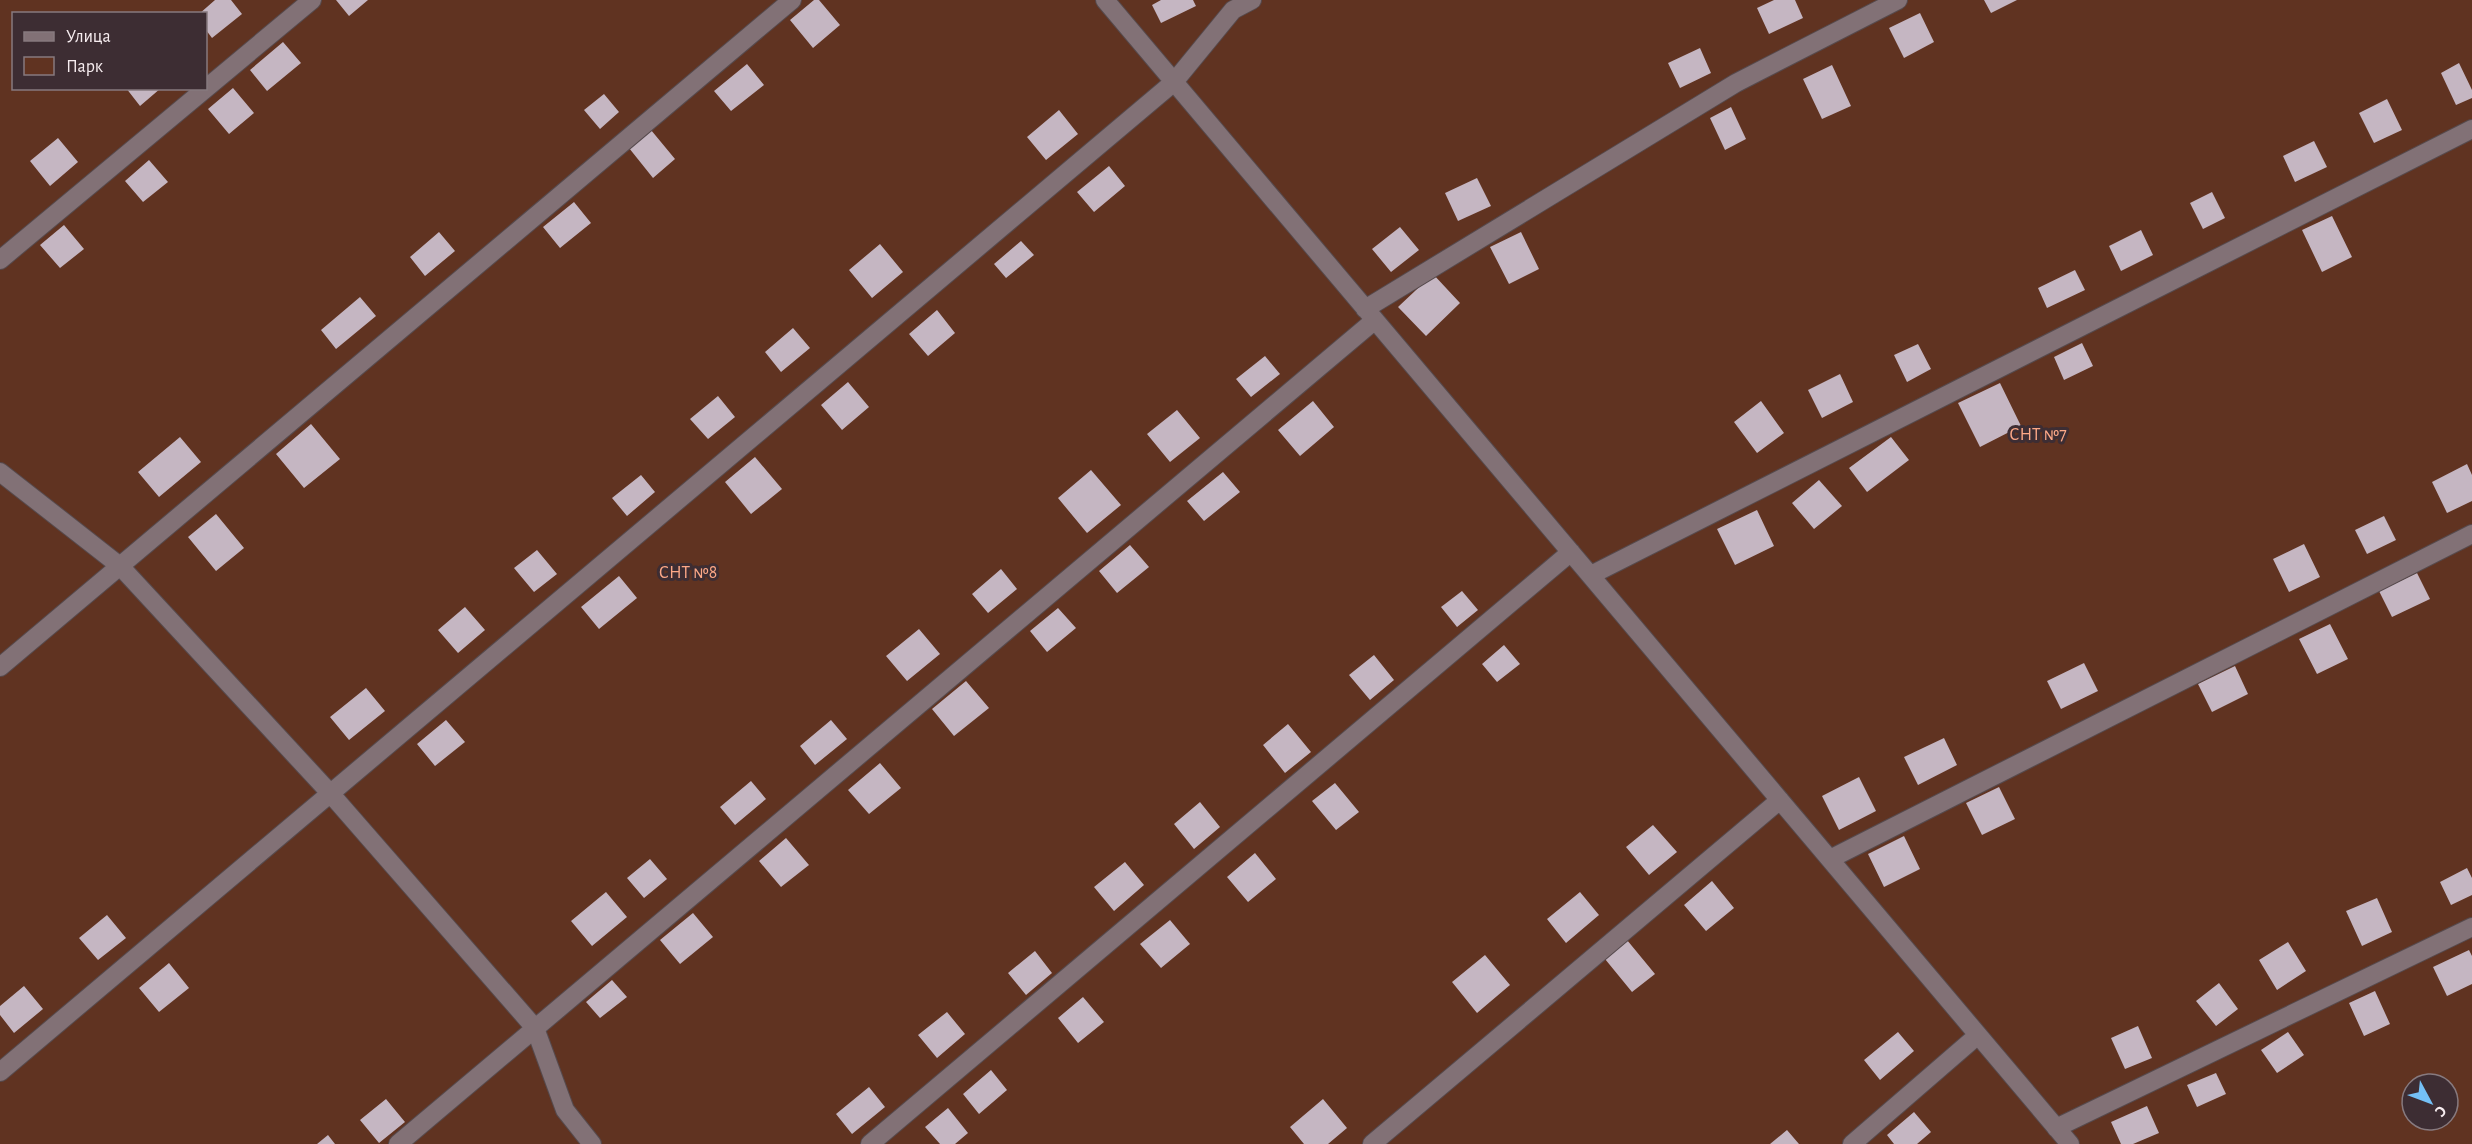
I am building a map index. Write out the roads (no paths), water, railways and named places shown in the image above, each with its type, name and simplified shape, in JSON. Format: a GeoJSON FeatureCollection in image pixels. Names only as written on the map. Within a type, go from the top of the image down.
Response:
{"type":"FeatureCollection","features":[{"type":"Feature","properties":{"kind":"street"},"geometry":{"type":"LineString","coordinates":[[207,88],[312,0]]}},
{"type":"Feature","properties":{"kind":"street"},"geometry":{"type":"LineString","coordinates":[[0,667],[792,0]]}},
{"type":"Feature","properties":{"kind":"street"},"geometry":{"type":"LineString","coordinates":[[1105,0],[2070,1144]]}},
{"type":"Feature","properties":{"kind":"street"},"geometry":{"type":"LineString","coordinates":[[0,1072],[1174,81],[1233,10],[1252,0]]}},
{"type":"Feature","properties":{"kind":"street"},"geometry":{"type":"LineString","coordinates":[[398,1144],[1370,314],[1736,83],[1898,0]]}},
{"type":"Feature","properties":{"kind":"street"},"geometry":{"type":"LineString","coordinates":[[0,260],[204,90]]}},
{"type":"Feature","properties":{"kind":"street"},"geometry":{"type":"LineString","coordinates":[[1590,575],[2472,129]]}},
{"type":"Feature","properties":{"kind":"street"},"geometry":{"type":"LineString","coordinates":[[0,472],[120,566],[330,793],[536,1028],[565,1110],[592,1144]]}},
{"type":"Feature","properties":{"kind":"street"},"geometry":{"type":"LineString","coordinates":[[1830,859],[2472,534]]}},
{"type":"Feature","properties":{"kind":"street"},"geometry":{"type":"LineString","coordinates":[[870,1144],[1571,552]]}},
{"type":"Feature","properties":{"kind":"street"},"geometry":{"type":"LineString","coordinates":[[1372,1144],[1780,800]]}},
{"type":"Feature","properties":{"kind":"street"},"geometry":{"type":"LineString","coordinates":[[2056,1128],[2472,927]]}},
{"type":"Feature","properties":{"kind":"street"},"geometry":{"type":"LineString","coordinates":[[1852,1144],[1978,1035]]}},
{"type":"Feature","properties":{"kind":"park label","name":"СНТ №7"},"geometry":{"type":"Point","coordinates":[2038,435]}},
{"type":"Feature","properties":{"kind":"park label","name":"СНТ №8"},"geometry":{"type":"Point","coordinates":[688,573]}}]}
